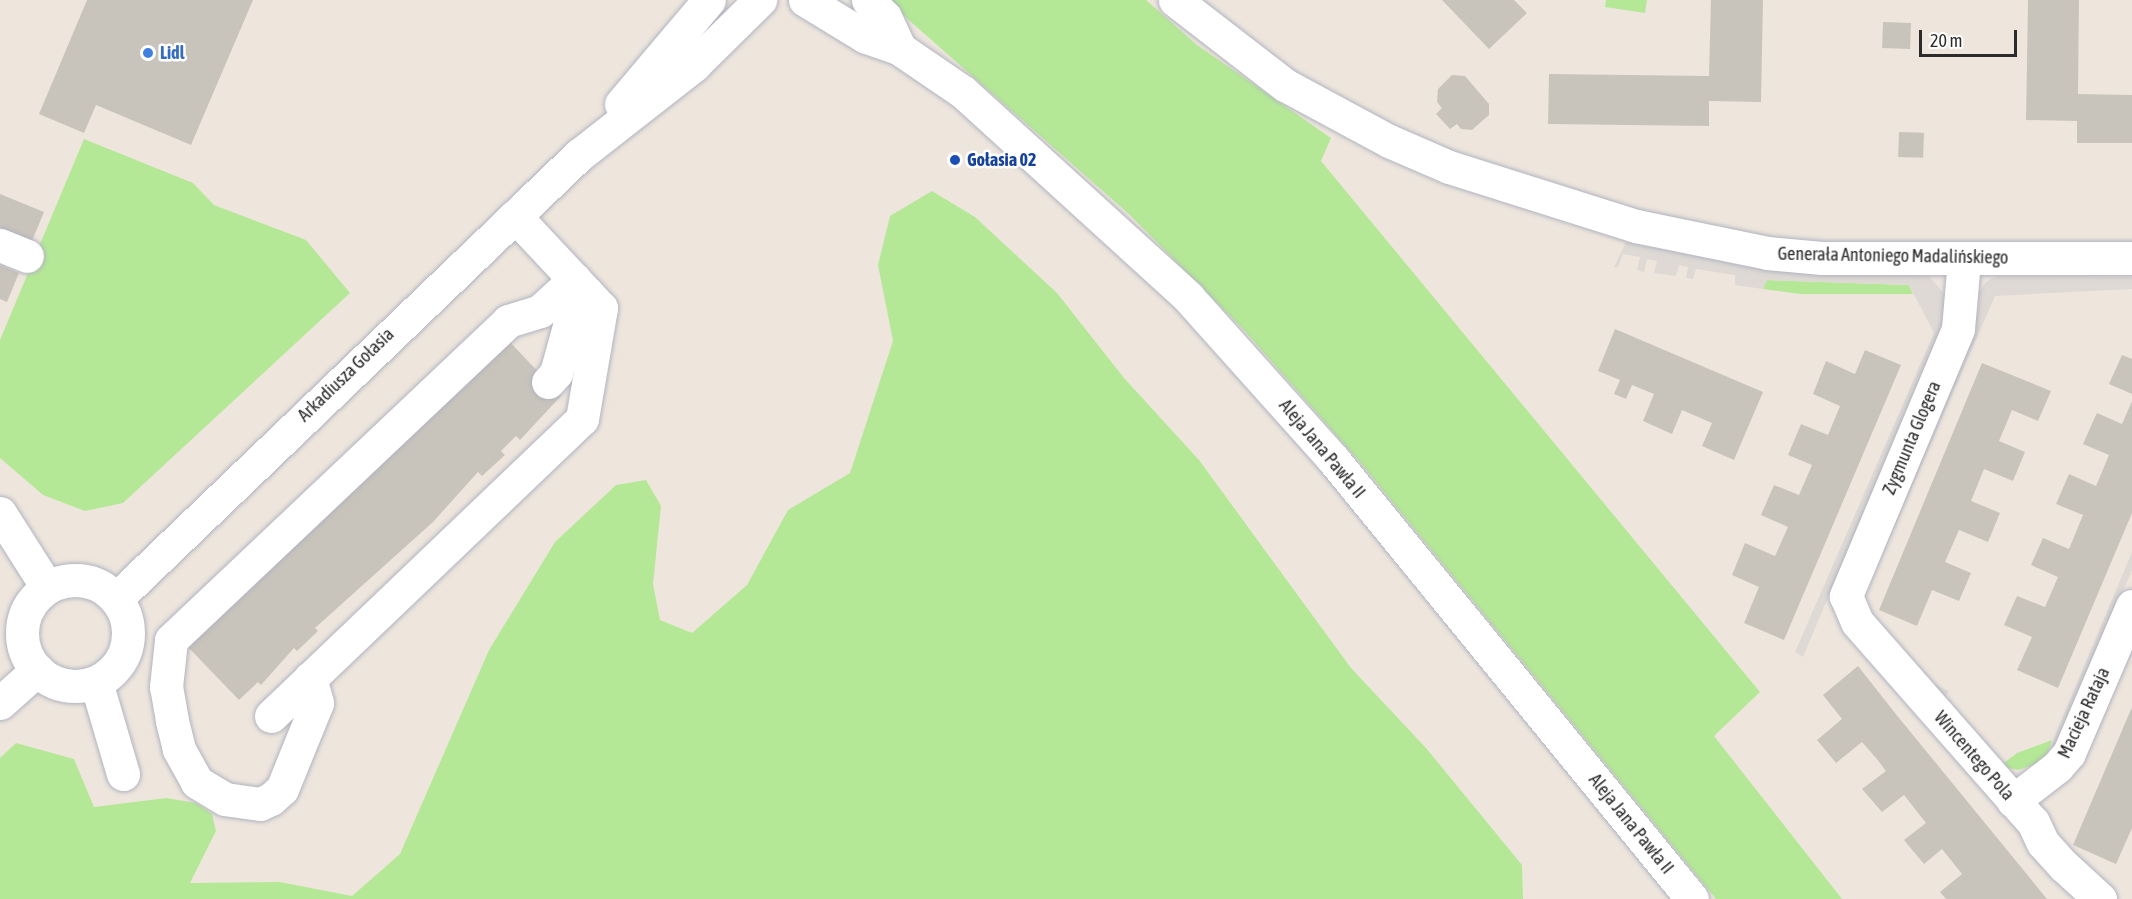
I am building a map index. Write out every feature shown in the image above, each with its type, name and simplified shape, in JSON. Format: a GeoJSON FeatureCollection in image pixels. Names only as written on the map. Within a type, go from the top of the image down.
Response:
{"type":"FeatureCollection","features":[{"type":"Feature","properties":{"kind":"street","name":"Arkadiusza Gołasia"},"geometry":{"type":"LineString","coordinates":[[579,155],[709,0]]}},
{"type":"Feature","properties":{"kind":"street","name":"Arkadiusza Gołasia"},"geometry":{"type":"LineString","coordinates":[[116,599],[579,155],[694,64],[760,0]]}},
{"type":"Feature","properties":{"kind":"street","name":"Aleja Jana Pawła II"},"geometry":{"type":"LineString","coordinates":[[805,0],[866,37],[900,49],[963,92],[1188,297],[1332,458],[1692,899]]}},
{"type":"Feature","properties":{"kind":"street"},"geometry":{"type":"LineString","coordinates":[[868,0],[885,17],[900,49]]}},
{"type":"Feature","properties":{"kind":"street","name":"Generała Antoniego Madalińskiego"},"geometry":{"type":"LineString","coordinates":[[1175,0],[1285,85],[1335,114],[1449,168],[1636,226],[1767,253],[1822,258],[1964,260],[2132,258]]}},
{"type":"Feature","properties":{"kind":"street"},"geometry":{"type":"LineString","coordinates":[[271,716],[582,419],[601,308],[515,216]]}},
{"type":"Feature","properties":{"kind":"street","name":"Zygmunta Glogera"},"geometry":{"type":"LineString","coordinates":[[1850,611],[1845,596],[1958,330],[1964,260]]}},
{"type":"Feature","properties":{"kind":"street"},"geometry":{"type":"LineString","coordinates":[[548,382],[563,357],[581,285]]}},
{"type":"Feature","properties":{"kind":"street"},"geometry":{"type":"LineString","coordinates":[[310,678],[317,703],[282,789],[271,799],[260,804],[225,799],[196,782],[179,749],[166,687],[171,640],[508,321],[540,311],[581,285]]}},
{"type":"Feature","properties":{"kind":"street"},"geometry":{"type":"LineString","coordinates":[[0,513],[47,587]]}},
{"type":"Feature","properties":{"kind":"street"},"geometry":{"type":"LineString","coordinates":[[71,579],[86,580],[100,586],[116,599],[126,617],[127,643],[116,667],[96,682],[73,687],[48,679],[37,670],[23,646],[22,621],[33,599],[47,587],[71,579]]}},
{"type":"Feature","properties":{"kind":"street","name":"Macieja Rataja"},"geometry":{"type":"LineString","coordinates":[[2013,801],[2057,767],[2069,753],[2132,606]]}},
{"type":"Feature","properties":{"kind":"street","name":"Wincentego Pola"},"geometry":{"type":"LineString","coordinates":[[1850,611],[2013,801],[2064,866],[2100,899]]}},
{"type":"Feature","properties":{"kind":"street"},"geometry":{"type":"LineString","coordinates":[[0,703],[37,670]]}},
{"type":"Feature","properties":{"kind":"street"},"geometry":{"type":"LineString","coordinates":[[96,682],[123,774]]}},
{"type":"Feature","properties":{"kind":"green space"},"geometry":{"type":"Polygon","coordinates":[[[886,0],[1146,0],[1197,45],[1331,138],[1321,161],[1760,692],[1714,736],[1842,899],[1716,899],[1359,461],[1243,329],[1129,214],[886,0]]]}},
{"type":"Feature","properties":{"kind":"green space"},"geometry":{"type":"Polygon","coordinates":[[[1606,0],[1647,0],[1645,13],[1605,7],[1606,0]]]}},
{"type":"Feature","properties":{"kind":"green space"},"geometry":{"type":"Polygon","coordinates":[[[84,139],[193,183],[214,205],[306,240],[350,293],[123,503],[85,511],[43,495],[0,458],[0,340],[84,139]]]}},
{"type":"Feature","properties":{"kind":"green space"},"geometry":{"type":"Polygon","coordinates":[[[932,191],[975,217],[1057,293],[1124,378],[1199,460],[1351,668],[1426,748],[1522,865],[1523,899],[0,899],[0,758],[16,743],[74,759],[94,807],[166,798],[196,803],[212,814],[216,831],[190,883],[280,882],[352,896],[400,854],[489,650],[555,542],[616,485],[646,480],[661,506],[653,584],[660,620],[692,633],[747,585],[788,510],[850,473],[893,341],[878,265],[890,216],[932,191]]]}},
{"type":"Feature","properties":{"kind":"green space"},"geometry":{"type":"Polygon","coordinates":[[[1766,280],[1909,285],[1913,294],[1801,294],[1763,289],[1766,280]]]}},
{"type":"Feature","properties":{"kind":"green space"},"geometry":{"type":"Polygon","coordinates":[[[2052,740],[2046,758],[2036,764],[2018,770],[2000,766],[2017,753],[2052,740]]]}},
{"type":"Feature","properties":{"kind":"shaded area"},"geometry":{"type":"Polygon","coordinates":[[[1626,242],[1760,269],[1929,276],[1946,296],[1950,307],[1803,657],[1795,652],[1934,333],[1909,285],[1767,280],[1763,289],[1735,285],[1735,275],[1696,269],[1693,279],[1686,278],[1688,267],[1679,265],[1676,276],[1654,273],[1657,261],[1647,259],[1644,272],[1637,270],[1640,257],[1623,254],[1618,267],[1614,267],[1626,242]]]}},
{"type":"Feature","properties":{"kind":"shaded area"},"geometry":{"type":"Polygon","coordinates":[[[1998,276],[2132,277],[2132,289],[1995,296],[1862,602],[1933,684],[1949,691],[1942,702],[1859,606],[1978,310],[1979,292],[1987,281],[1998,276]]]}},
{"type":"Feature","properties":{"kind":"shaded area"},"geometry":{"type":"Polygon","coordinates":[[[2132,552],[2132,570],[2056,748],[2048,752],[2132,552]]]}},
{"type":"Feature","properties":{"kind":"building","name":"Lidl"},"geometry":{"type":"Polygon","coordinates":[[[87,0],[253,0],[191,145],[96,105],[84,133],[39,114],[87,0]]]}},
{"type":"Feature","properties":{"kind":"building"},"geometry":{"type":"Polygon","coordinates":[[[1442,0],[1514,0],[1527,13],[1489,49],[1442,0]]]}},
{"type":"Feature","properties":{"kind":"building"},"geometry":{"type":"Polygon","coordinates":[[[1711,0],[1763,0],[1761,102],[1709,101],[1709,126],[1548,124],[1549,74],[1709,76],[1711,0]]]}},
{"type":"Feature","properties":{"kind":"building"},"geometry":{"type":"Polygon","coordinates":[[[2028,0],[2079,0],[2078,94],[2132,95],[2132,143],[2077,143],[2077,121],[2026,120],[2028,0]]]}},
{"type":"Feature","properties":{"kind":"building"},"geometry":{"type":"Polygon","coordinates":[[[1883,22],[1911,23],[1910,49],[1882,48],[1883,22]]]}},
{"type":"Feature","properties":{"kind":"building"},"geometry":{"type":"Polygon","coordinates":[[[1452,75],[1465,76],[1489,104],[1489,115],[1472,130],[1461,129],[1457,124],[1450,129],[1436,114],[1442,108],[1437,102],[1438,89],[1452,75]]]}},
{"type":"Feature","properties":{"kind":"building"},"geometry":{"type":"Polygon","coordinates":[[[1899,132],[1924,133],[1923,158],[1898,157],[1899,132]]]}},
{"type":"Feature","properties":{"kind":"building"},"geometry":{"type":"Polygon","coordinates":[[[0,194],[44,212],[32,241],[0,228],[0,194]]]}},
{"type":"Feature","properties":{"kind":"building"},"geometry":{"type":"Polygon","coordinates":[[[0,265],[19,273],[7,302],[0,299],[0,265]]]}},
{"type":"Feature","properties":{"kind":"building"},"geometry":{"type":"Polygon","coordinates":[[[1615,329],[1763,392],[1734,460],[1702,446],[1712,423],[1682,410],[1672,434],[1643,421],[1654,394],[1632,385],[1626,399],[1614,394],[1620,380],[1598,371],[1615,329]]]}},
{"type":"Feature","properties":{"kind":"building"},"geometry":{"type":"Polygon","coordinates":[[[506,338],[561,396],[520,440],[516,436],[501,451],[505,455],[482,476],[478,472],[433,522],[315,628],[318,631],[297,651],[294,648],[261,685],[258,682],[239,700],[184,643],[506,338]]]}},
{"type":"Feature","properties":{"kind":"building"},"geometry":{"type":"Polygon","coordinates":[[[1865,350],[1901,365],[1784,640],[1744,623],[1759,587],[1732,575],[1745,543],[1775,556],[1788,527],[1761,515],[1774,485],[1799,495],[1812,465],[1788,455],[1801,424],[1828,435],[1840,406],[1813,394],[1826,361],[1855,374],[1865,350]]]}},
{"type":"Feature","properties":{"kind":"building"},"geometry":{"type":"Polygon","coordinates":[[[2122,355],[2132,359],[2132,394],[2109,384],[2122,355]]]}},
{"type":"Feature","properties":{"kind":"building"},"geometry":{"type":"Polygon","coordinates":[[[1982,363],[2051,391],[2038,421],[2012,410],[1999,441],[2025,452],[2013,481],[1984,469],[1971,501],[2000,513],[1988,542],[1959,530],[1945,562],[1971,573],[1959,601],[1932,590],[1917,626],[1879,610],[1982,363]]]}},
{"type":"Feature","properties":{"kind":"building"},"geometry":{"type":"Polygon","coordinates":[[[2132,401],[2132,513],[2058,688],[2017,670],[2032,637],[2004,625],[2017,596],[2045,607],[2058,577],[2031,565],[2043,538],[2069,549],[2083,515],[2056,504],[2069,474],[2096,486],[2109,455],[2083,444],[2097,413],[2122,424],[2132,401]]]}},
{"type":"Feature","properties":{"kind":"building"},"geometry":{"type":"Polygon","coordinates":[[[1858,666],[2047,899],[1946,899],[1940,892],[1962,874],[1942,849],[1924,864],[1904,840],[1926,823],[1904,795],[1882,812],[1862,789],[1886,771],[1876,758],[1862,742],[1836,763],[1817,740],[1842,719],[1823,695],[1858,666]]]}},
{"type":"Feature","properties":{"kind":"building"},"geometry":{"type":"Polygon","coordinates":[[[2132,707],[2132,828],[2116,864],[2073,845],[2132,707]]]}},
{"type":"Feature","properties":{"kind":"place","name":"Lidl"},"geometry":{"type":"Point","coordinates":[148,53]}},
{"type":"Feature","properties":{"kind":"place","name":"Gołasia 02"},"geometry":{"type":"Point","coordinates":[955,160]}}]}
